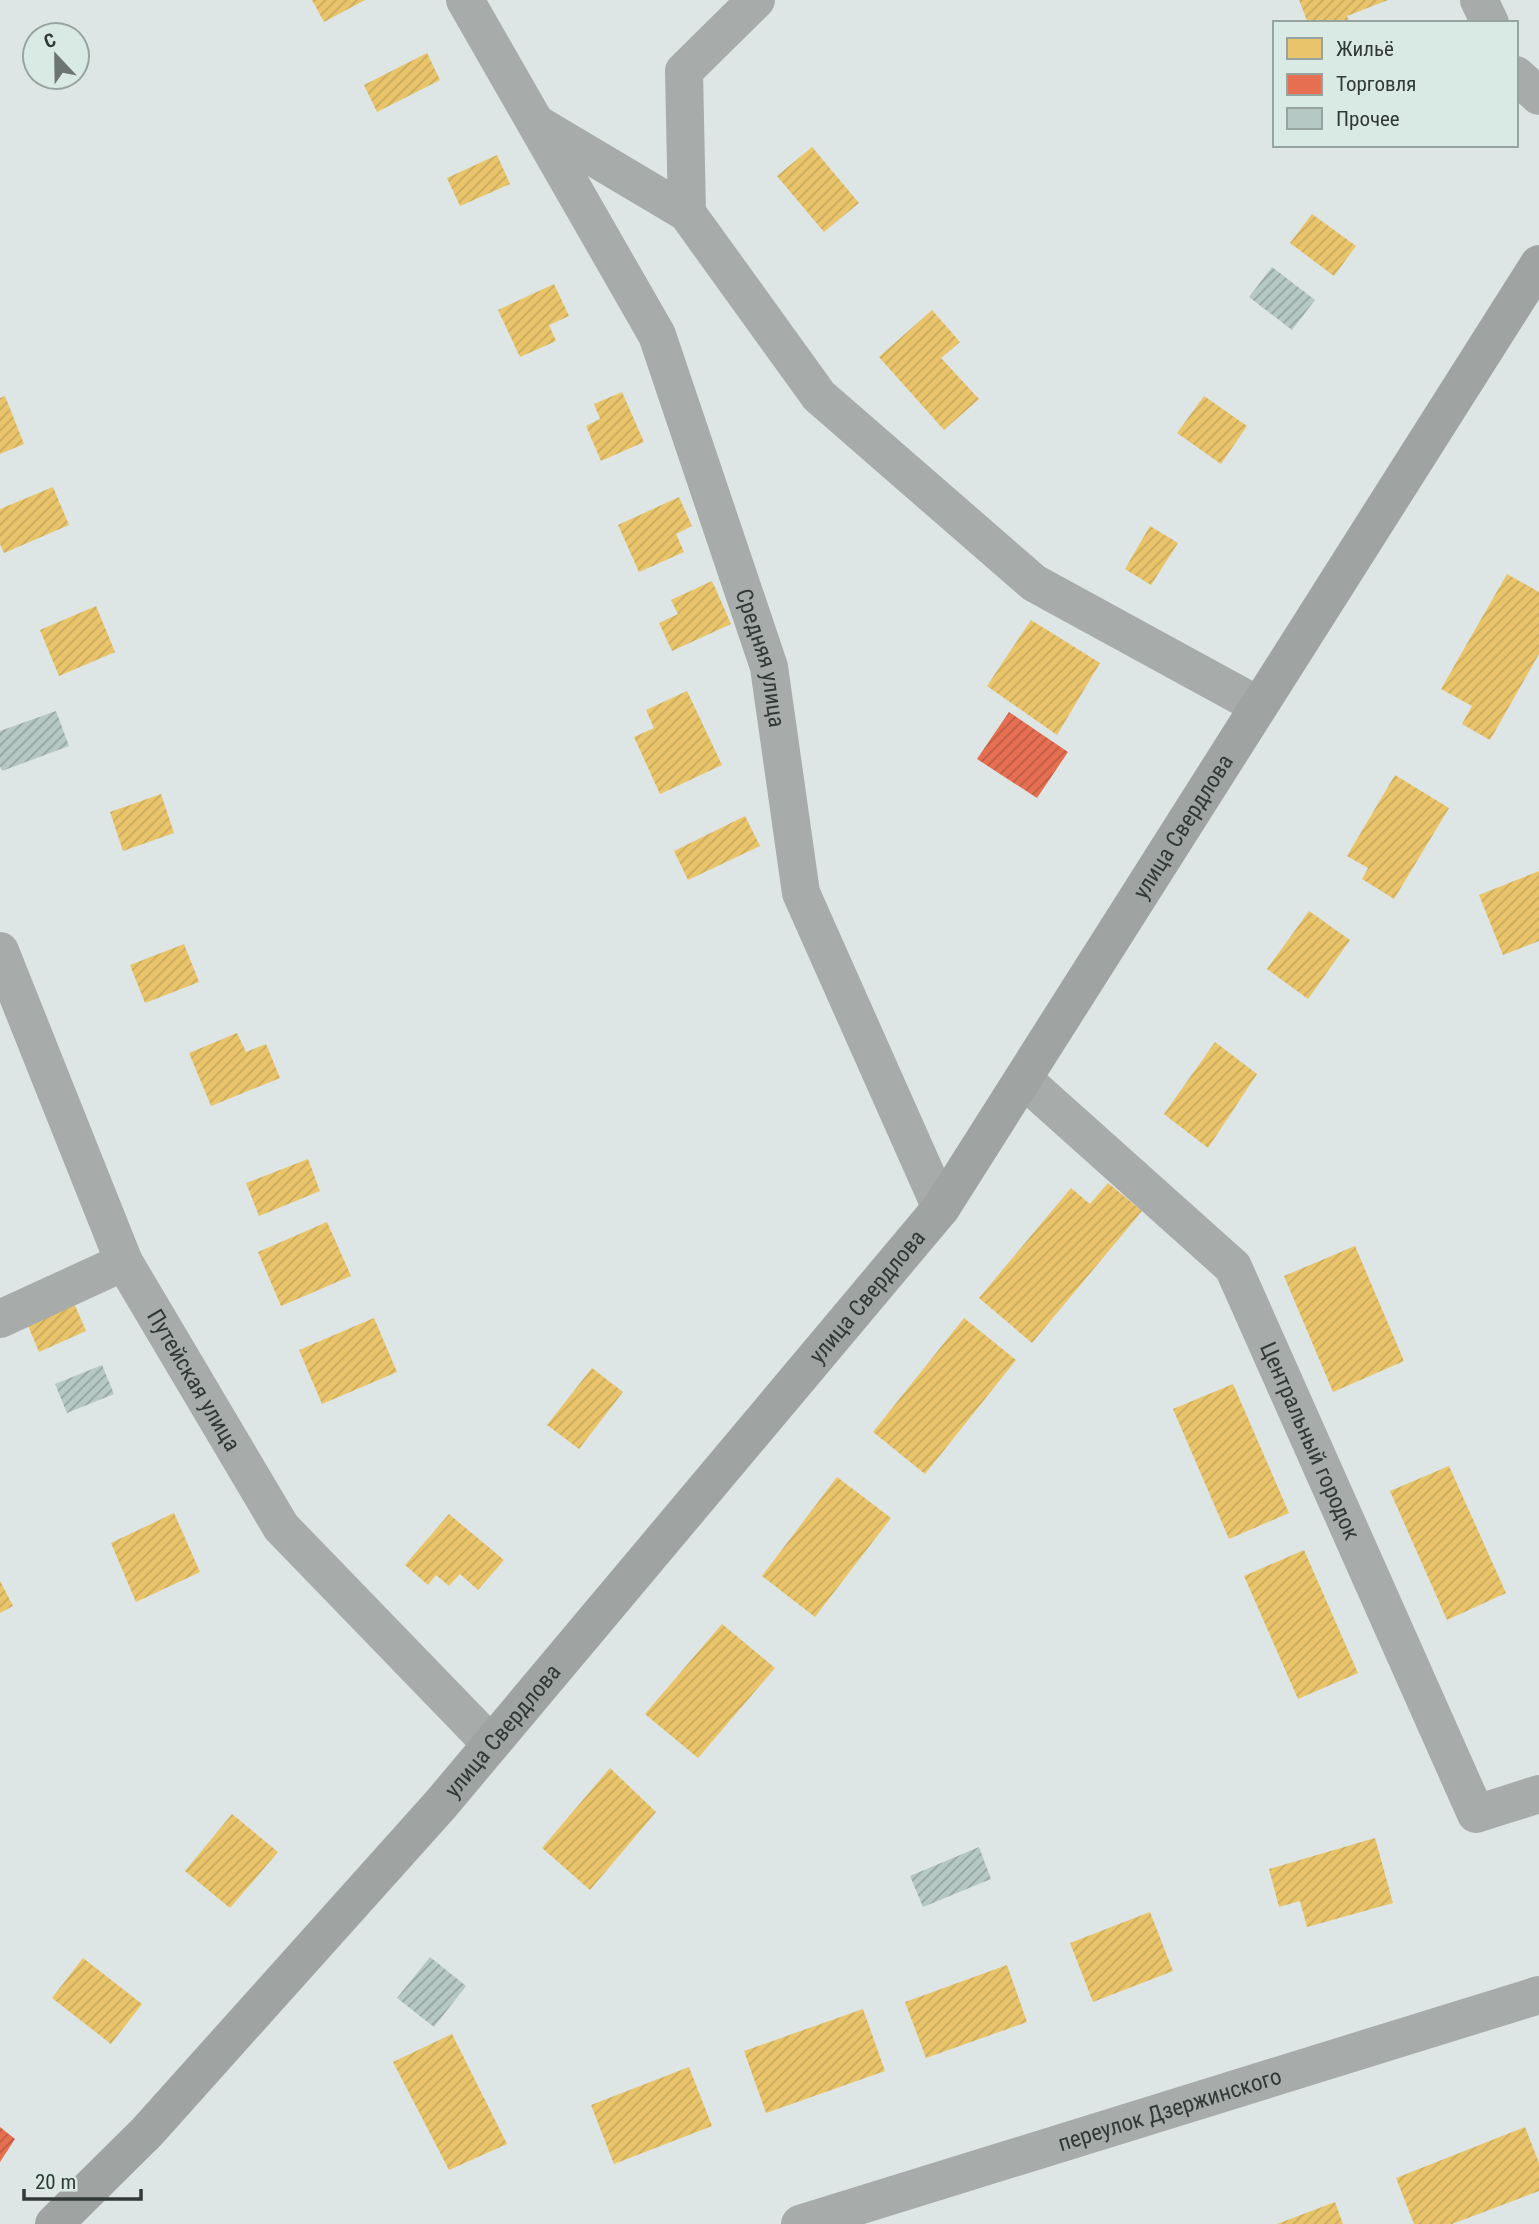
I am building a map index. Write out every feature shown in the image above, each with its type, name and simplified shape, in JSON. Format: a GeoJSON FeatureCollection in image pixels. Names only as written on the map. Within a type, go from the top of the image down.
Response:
{"type":"FeatureCollection","features":[{"type":"Feature","properties":{"kind":"main road","name":"улица Свердлова"},"geometry":{"type":"LineString","coordinates":[[54,2224],[147,2132],[441,1804],[941,1208],[1539,264]]}},
{"type":"Feature","properties":{"kind":"street","name":"Средняя улица"},"geometry":{"type":"LineString","coordinates":[[465,0],[657,335],[769,667],[801,893],[941,1208]]}},
{"type":"Feature","properties":{"kind":"street"},"geometry":{"type":"LineString","coordinates":[[687,213],[684,71],[756,0]]}},
{"type":"Feature","properties":{"kind":"street"},"geometry":{"type":"LineString","coordinates":[[1479,0],[1489,21]]}},
{"type":"Feature","properties":{"kind":"street"},"geometry":{"type":"LineString","coordinates":[[1518,77],[1539,96]]}},
{"type":"Feature","properties":{"kind":"street","name":"Средняя улица"},"geometry":{"type":"LineString","coordinates":[[537,124],[687,213],[819,396],[1034,583],[1259,706]]}},
{"type":"Feature","properties":{"kind":"street","name":"Путейская улица"},"geometry":{"type":"LineString","coordinates":[[0,951],[124,1262],[281,1527],[491,1744]]}},
{"type":"Feature","properties":{"kind":"street","name":"Центральный городок"},"geometry":{"type":"LineString","coordinates":[[1023,1079],[1233,1267],[1476,1814],[1539,1794]]}},
{"type":"Feature","properties":{"kind":"street"},"geometry":{"type":"LineString","coordinates":[[0,1319],[124,1262]]}},
{"type":"Feature","properties":{"kind":"street","name":"переулок Дзержинского"},"geometry":{"type":"LineString","coordinates":[[800,2224],[1539,1995]]}},
{"type":"Feature","properties":{"kind":"building: Жильё"},"geometry":{"type":"Polygon","coordinates":[[[312,0],[365,0],[324,22],[312,0]]]}},
{"type":"Feature","properties":{"kind":"building: Жильё"},"geometry":{"type":"Polygon","coordinates":[[[1299,0],[1388,0],[1347,16],[1349,21],[1307,21],[1299,0]]]}},
{"type":"Feature","properties":{"kind":"building: Жильё"},"geometry":{"type":"Polygon","coordinates":[[[427,53],[440,80],[377,112],[364,85],[427,53]]]}},
{"type":"Feature","properties":{"kind":"building: Жильё"},"geometry":{"type":"Polygon","coordinates":[[[812,147],[859,203],[824,232],[777,176],[812,147]]]}},
{"type":"Feature","properties":{"kind":"building: Жильё"},"geometry":{"type":"Polygon","coordinates":[[[497,155],[510,184],[460,206],[447,178],[497,155]]]}},
{"type":"Feature","properties":{"kind":"building: Жильё"},"geometry":{"type":"Polygon","coordinates":[[[1312,214],[1356,246],[1334,276],[1290,243],[1312,214]]]}},
{"type":"Feature","properties":{"kind":"building: Жильё"},"geometry":{"type":"Polygon","coordinates":[[[554,284],[569,316],[549,325],[556,341],[520,357],[498,310],[554,284]]]}},
{"type":"Feature","properties":{"kind":"building: Жильё"},"geometry":{"type":"Polygon","coordinates":[[[932,310],[960,342],[941,358],[979,399],[944,430],[879,357],[932,310]]]}},
{"type":"Feature","properties":{"kind":"building: Жильё"},"geometry":{"type":"Polygon","coordinates":[[[622,392],[644,442],[601,461],[586,426],[600,419],[594,404],[622,392]]]}},
{"type":"Feature","properties":{"kind":"building: Жильё"},"geometry":{"type":"Polygon","coordinates":[[[5,396],[24,444],[0,454],[0,398],[5,396]]]}},
{"type":"Feature","properties":{"kind":"building: Жильё"},"geometry":{"type":"Polygon","coordinates":[[[1204,396],[1247,426],[1221,464],[1177,433],[1204,396]]]}},
{"type":"Feature","properties":{"kind":"building: Жильё"},"geometry":{"type":"Polygon","coordinates":[[[53,487],[69,525],[4,553],[0,544],[0,509],[53,487]]]}},
{"type":"Feature","properties":{"kind":"building: Жильё"},"geometry":{"type":"Polygon","coordinates":[[[679,497],[692,526],[676,534],[684,552],[639,572],[618,525],[679,497]]]}},
{"type":"Feature","properties":{"kind":"building: Жильё"},"geometry":{"type":"Polygon","coordinates":[[[1150,526],[1178,543],[1151,585],[1125,569],[1150,526]]]}},
{"type":"Feature","properties":{"kind":"building: Жильё"},"geometry":{"type":"Polygon","coordinates":[[[1507,574],[1539,592],[1539,654],[1490,740],[1462,724],[1472,706],[1441,689],[1507,574]]]}},
{"type":"Feature","properties":{"kind":"building: Жильё"},"geometry":{"type":"Polygon","coordinates":[[[712,581],[731,624],[672,651],[659,623],[678,614],[671,600],[712,581]]]}},
{"type":"Feature","properties":{"kind":"building: Жильё"},"geometry":{"type":"Polygon","coordinates":[[[96,606],[115,652],[59,676],[40,630],[96,606]]]}},
{"type":"Feature","properties":{"kind":"building: Жильё"},"geometry":{"type":"Polygon","coordinates":[[[1031,620],[1100,663],[1057,735],[987,686],[1031,620]]]}},
{"type":"Feature","properties":{"kind":"building: Жильё"},"geometry":{"type":"Polygon","coordinates":[[[687,691],[722,765],[660,794],[634,737],[654,728],[646,710],[687,691]]]}},
{"type":"Feature","properties":{"kind":"building: Жильё"},"geometry":{"type":"Polygon","coordinates":[[[1395,775],[1449,808],[1394,899],[1362,879],[1368,868],[1347,856],[1395,775]]]}},
{"type":"Feature","properties":{"kind":"building: Жильё"},"geometry":{"type":"Polygon","coordinates":[[[161,794],[174,833],[123,851],[110,812],[161,794]]]}},
{"type":"Feature","properties":{"kind":"building: Жильё"},"geometry":{"type":"Polygon","coordinates":[[[745,816],[760,846],[688,880],[674,851],[745,816]]]}},
{"type":"Feature","properties":{"kind":"building: Жильё"},"geometry":{"type":"Polygon","coordinates":[[[1539,871],[1539,941],[1503,955],[1479,895],[1539,871]]]}},
{"type":"Feature","properties":{"kind":"building: Жильё"},"geometry":{"type":"Polygon","coordinates":[[[1309,911],[1350,940],[1308,999],[1267,969],[1309,911]]]}},
{"type":"Feature","properties":{"kind":"building: Жильё"},"geometry":{"type":"Polygon","coordinates":[[[184,944],[199,982],[145,1003],[130,965],[184,944]]]}},
{"type":"Feature","properties":{"kind":"building: Жильё"},"geometry":{"type":"Polygon","coordinates":[[[237,1033],[246,1052],[266,1044],[280,1078],[211,1106],[189,1053],[237,1033]]]}},
{"type":"Feature","properties":{"kind":"building: Жильё"},"geometry":{"type":"Polygon","coordinates":[[[1215,1042],[1257,1074],[1208,1148],[1164,1114],[1215,1042]]]}},
{"type":"Feature","properties":{"kind":"building: Жильё"},"geometry":{"type":"Polygon","coordinates":[[[308,1159],[320,1191],[259,1216],[246,1183],[308,1159]]]}},
{"type":"Feature","properties":{"kind":"building: Жильё"},"geometry":{"type":"Polygon","coordinates":[[[1108,1183],[1142,1211],[1032,1343],[979,1298],[1071,1188],[1090,1204],[1108,1183]]]}},
{"type":"Feature","properties":{"kind":"building: Жильё"},"geometry":{"type":"Polygon","coordinates":[[[327,1222],[351,1276],[281,1306],[258,1252],[327,1222]]]}},
{"type":"Feature","properties":{"kind":"building: Жильё"},"geometry":{"type":"Polygon","coordinates":[[[1355,1246],[1404,1361],[1333,1392],[1284,1276],[1355,1246]]]}},
{"type":"Feature","properties":{"kind":"building: Жильё"},"geometry":{"type":"Polygon","coordinates":[[[71,1296],[86,1331],[39,1352],[24,1316],[71,1296]]]}},
{"type":"Feature","properties":{"kind":"building: Жильё"},"geometry":{"type":"Polygon","coordinates":[[[374,1318],[397,1372],[322,1404],[299,1350],[374,1318]]]}},
{"type":"Feature","properties":{"kind":"building: Жильё"},"geometry":{"type":"Polygon","coordinates":[[[964,1318],[1016,1360],[925,1474],[873,1432],[964,1318]]]}},
{"type":"Feature","properties":{"kind":"building: Жильё"},"geometry":{"type":"Polygon","coordinates":[[[592,1368],[623,1392],[579,1449],[547,1425],[592,1368]]]}},
{"type":"Feature","properties":{"kind":"building: Жильё"},"geometry":{"type":"Polygon","coordinates":[[[1233,1384],[1289,1513],[1229,1539],[1173,1409],[1233,1384]]]}},
{"type":"Feature","properties":{"kind":"building: Жильё"},"geometry":{"type":"Polygon","coordinates":[[[1449,1466],[1506,1593],[1447,1620],[1390,1491],[1449,1466]]]}},
{"type":"Feature","properties":{"kind":"building: Жильё"},"geometry":{"type":"Polygon","coordinates":[[[837,1477],[891,1518],[815,1617],[762,1576],[837,1477]]]}},
{"type":"Feature","properties":{"kind":"building: Жильё"},"geometry":{"type":"Polygon","coordinates":[[[174,1513],[200,1572],[136,1602],[111,1543],[174,1513]]]}},
{"type":"Feature","properties":{"kind":"building: Жильё"},"geometry":{"type":"Polygon","coordinates":[[[449,1514],[504,1560],[478,1590],[460,1574],[449,1586],[436,1575],[428,1585],[405,1565],[449,1514]]]}},
{"type":"Feature","properties":{"kind":"building: Жильё"},"geometry":{"type":"Polygon","coordinates":[[[1304,1550],[1358,1673],[1298,1699],[1244,1576],[1304,1550]]]}},
{"type":"Feature","properties":{"kind":"building: Жильё"},"geometry":{"type":"Polygon","coordinates":[[[0,1581],[13,1606],[0,1613],[0,1581]]]}},
{"type":"Feature","properties":{"kind":"building: Жильё"},"geometry":{"type":"Polygon","coordinates":[[[722,1624],[775,1668],[698,1758],[645,1714],[722,1624]]]}},
{"type":"Feature","properties":{"kind":"building: Жильё"},"geometry":{"type":"Polygon","coordinates":[[[610,1768],[656,1812],[590,1890],[542,1848],[610,1768]]]}},
{"type":"Feature","properties":{"kind":"building: Жильё"},"geometry":{"type":"Polygon","coordinates":[[[232,1814],[278,1852],[230,1908],[185,1871],[232,1814]]]}},
{"type":"Feature","properties":{"kind":"building: Жильё"},"geometry":{"type":"Polygon","coordinates":[[[1375,1838],[1393,1903],[1307,1927],[1300,1901],[1279,1907],[1269,1869],[1375,1838]]]}},
{"type":"Feature","properties":{"kind":"building: Жильё"},"geometry":{"type":"Polygon","coordinates":[[[1150,1912],[1173,1971],[1093,2002],[1070,1943],[1150,1912]]]}},
{"type":"Feature","properties":{"kind":"building: Жильё"},"geometry":{"type":"Polygon","coordinates":[[[83,1958],[142,2004],[111,2044],[52,1998],[83,1958]]]}},
{"type":"Feature","properties":{"kind":"building: Жильё"},"geometry":{"type":"Polygon","coordinates":[[[1007,1965],[1027,2022],[926,2058],[905,2002],[1007,1965]]]}},
{"type":"Feature","properties":{"kind":"building: Жильё"},"geometry":{"type":"Polygon","coordinates":[[[863,2009],[885,2071],[766,2113],[744,2051],[863,2009]]]}},
{"type":"Feature","properties":{"kind":"building: Жильё"},"geometry":{"type":"Polygon","coordinates":[[[452,2034],[507,2144],[449,2170],[393,2062],[452,2034]]]}},
{"type":"Feature","properties":{"kind":"building: Жильё"},"geometry":{"type":"Polygon","coordinates":[[[689,2067],[712,2126],[614,2164],[591,2105],[689,2067]]]}},
{"type":"Feature","properties":{"kind":"building: Жильё"},"geometry":{"type":"Polygon","coordinates":[[[1525,2127],[1539,2163],[1539,2191],[1452,2224],[1414,2224],[1396,2178],[1525,2127]]]}},
{"type":"Feature","properties":{"kind":"building: Жильё"},"geometry":{"type":"Polygon","coordinates":[[[1335,2202],[1343,2224],[1277,2224],[1335,2202]]]}},
{"type":"Feature","properties":{"kind":"building: Торговля"},"geometry":{"type":"Polygon","coordinates":[[[1009,712],[1068,752],[1037,798],[977,759],[1009,712]]]}},
{"type":"Feature","properties":{"kind":"building: Торговля"},"geometry":{"type":"Polygon","coordinates":[[[0,2127],[15,2139],[0,2162],[0,2127]]]}},
{"type":"Feature","properties":{"kind":"building: Прочее"},"geometry":{"type":"Polygon","coordinates":[[[1272,267],[1315,300],[1292,330],[1249,297],[1272,267]]]}},
{"type":"Feature","properties":{"kind":"building: Прочее"},"geometry":{"type":"Polygon","coordinates":[[[56,711],[69,746],[2,771],[0,731],[56,711]]]}},
{"type":"Feature","properties":{"kind":"building: Прочее"},"geometry":{"type":"Polygon","coordinates":[[[102,1365],[114,1394],[67,1413],[55,1384],[102,1365]]]}},
{"type":"Feature","properties":{"kind":"building: Прочее"},"geometry":{"type":"Polygon","coordinates":[[[979,1847],[991,1879],[923,1907],[910,1876],[979,1847]]]}},
{"type":"Feature","properties":{"kind":"building: Прочее"},"geometry":{"type":"Polygon","coordinates":[[[430,1957],[466,1986],[434,2027],[397,1998],[430,1957]]]}}]}
